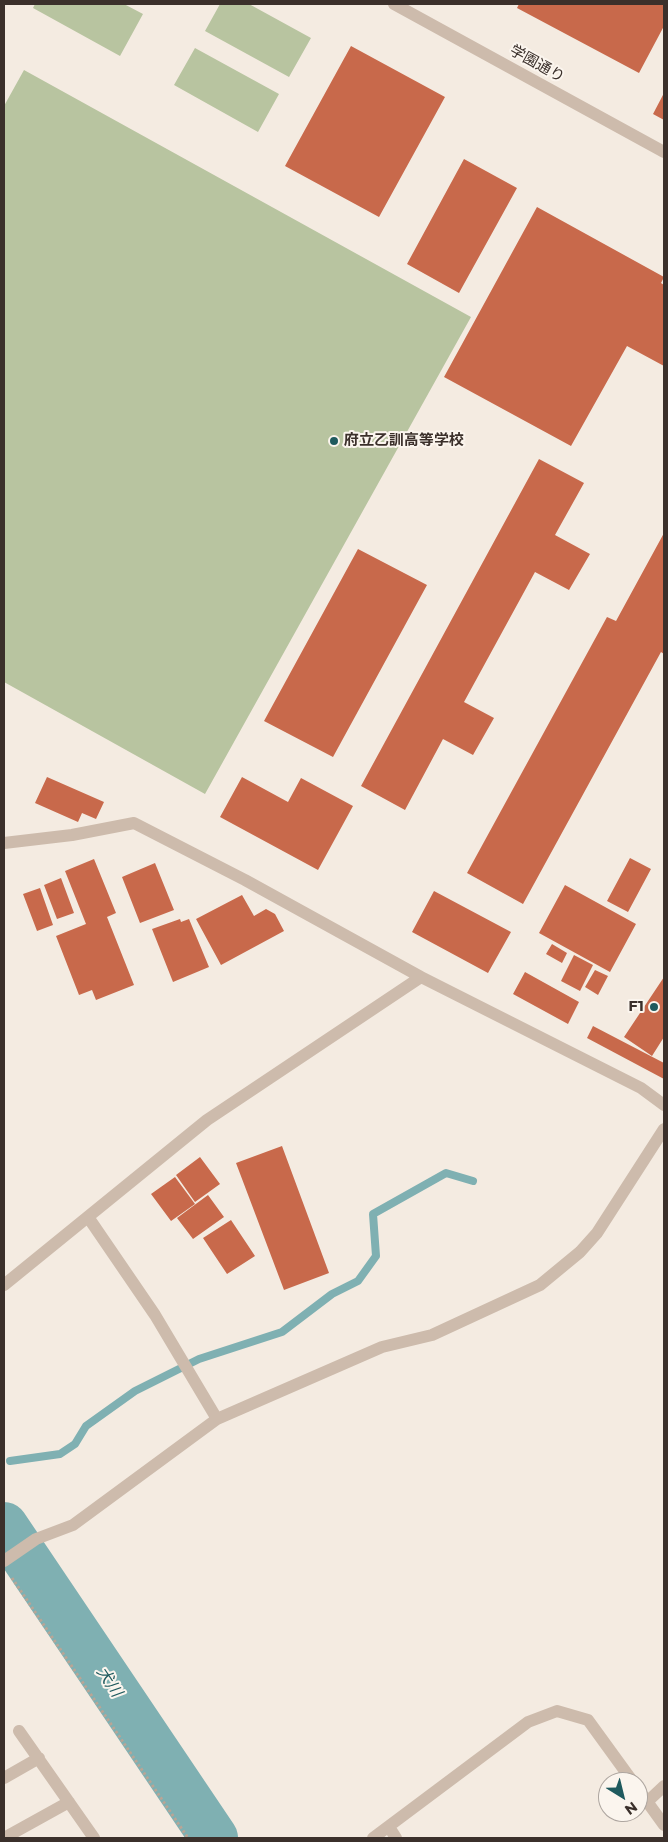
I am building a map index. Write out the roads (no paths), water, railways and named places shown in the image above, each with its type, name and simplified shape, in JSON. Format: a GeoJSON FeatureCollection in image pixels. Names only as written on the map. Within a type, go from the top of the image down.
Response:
{"type":"FeatureCollection","features":[{"type":"Feature","properties":{"kind":"street","name":"学園通り"},"geometry":{"type":"LineString","coordinates":[[394,4],[664,152]]}},
{"type":"Feature","properties":{"kind":"street"},"geometry":{"type":"LineString","coordinates":[[4,844],[72,835],[134,823],[246,880],[422,977],[641,1088],[664,1105]]}},
{"type":"Feature","properties":{"kind":"street"},"geometry":{"type":"LineString","coordinates":[[4,1285],[207,1120],[422,977]]}},
{"type":"Feature","properties":{"kind":"street"},"geometry":{"type":"LineString","coordinates":[[6,1560],[36,1539],[73,1525],[217,1419],[382,1347],[432,1335],[540,1285],[575,1256],[597,1233],[664,1130]]}},
{"type":"Feature","properties":{"kind":"street"},"geometry":{"type":"LineString","coordinates":[[88,1217],[155,1315],[217,1419]]}},
{"type":"Feature","properties":{"kind":"street"},"geometry":{"type":"LineString","coordinates":[[373,1838],[528,1722],[557,1711],[588,1720],[626,1772]]}},
{"type":"Feature","properties":{"kind":"street"},"geometry":{"type":"LineString","coordinates":[[19,1731],[94,1838]]}},
{"type":"Feature","properties":{"kind":"street"},"geometry":{"type":"LineString","coordinates":[[4,1778],[39,1758]]}},
{"type":"Feature","properties":{"kind":"street"},"geometry":{"type":"LineString","coordinates":[[648,1801],[664,1786]]}},
{"type":"Feature","properties":{"kind":"street"},"geometry":{"type":"LineString","coordinates":[[4,1838],[69,1802]]}},
{"type":"Feature","properties":{"kind":"street"},"geometry":{"type":"LineString","coordinates":[[648,1803],[664,1825]]}},
{"type":"Feature","properties":{"kind":"street"},"geometry":{"type":"LineString","coordinates":[[388,1827],[396,1838]]}},
{"type":"Feature","properties":{"kind":"waterway"},"geometry":{"type":"LineString","coordinates":[[10,1461],[60,1454],[75,1444],[86,1426],[135,1391],[199,1359],[282,1332],[332,1294],[358,1281],[376,1256],[373,1214],[446,1173],[473,1181]]}},
{"type":"Feature","properties":{"kind":"waterway","name":"犬川"},"geometry":{"type":"LineString","coordinates":[[4,1526],[214,1838]]}},
{"type":"Feature","properties":{"kind":"place","name":"府立乙訓高等学校"},"geometry":{"type":"Point","coordinates":[334,441]}},
{"type":"Feature","properties":{"kind":"place","name":"F1"},"geometry":{"type":"Point","coordinates":[654,1007]}}]}
